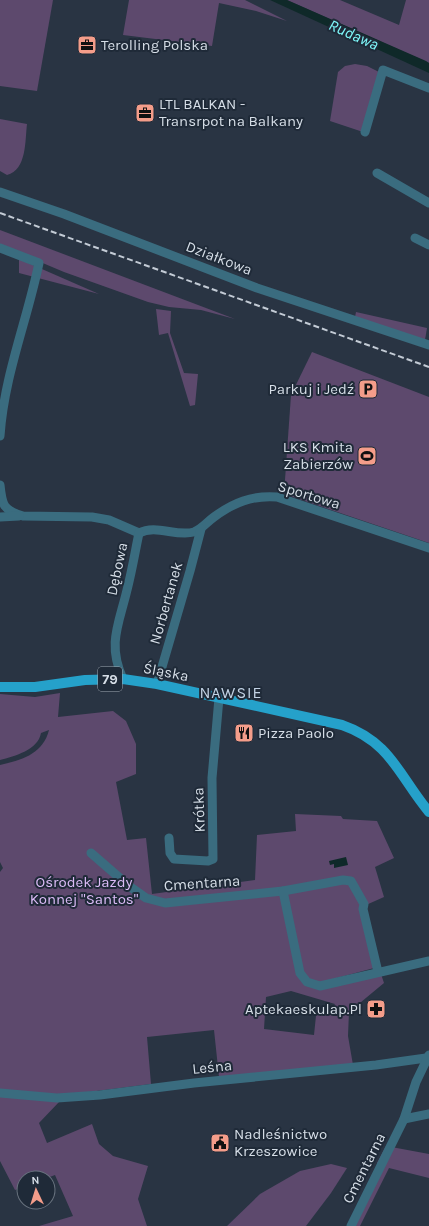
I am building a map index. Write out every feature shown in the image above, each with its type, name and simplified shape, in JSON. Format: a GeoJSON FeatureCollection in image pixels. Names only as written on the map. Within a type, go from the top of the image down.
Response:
{"type":"FeatureCollection","features":[{"type":"Feature","properties":{"kind":"main road","name":"Śląska"},"geometry":{"type":"LineString","coordinates":[[0,686],[35,687],[85,680],[123,679],[157,684],[316,718],[350,728],[363,734],[378,745],[393,760],[429,812]]}},
{"type":"Feature","properties":{"kind":"street"},"geometry":{"type":"LineString","coordinates":[[366,132],[383,70],[429,88]]}},
{"type":"Feature","properties":{"kind":"street"},"geometry":{"type":"LineString","coordinates":[[377,173],[429,203]]}},
{"type":"Feature","properties":{"kind":"street","name":"Działkowa"},"geometry":{"type":"LineString","coordinates":[[0,192],[64,214],[257,288],[429,345]]}},
{"type":"Feature","properties":{"kind":"street"},"geometry":{"type":"LineString","coordinates":[[415,238],[429,245]]}},
{"type":"Feature","properties":{"kind":"street"},"geometry":{"type":"LineString","coordinates":[[0,248],[39,263],[23,330],[6,386],[0,436]]}},
{"type":"Feature","properties":{"kind":"street","name":"Dębowa"},"geometry":{"type":"LineString","coordinates":[[0,485],[2,514],[23,516],[92,517],[109,520],[139,533],[115,638],[116,664],[123,679]]}},
{"type":"Feature","properties":{"kind":"street","name":"Sportowa"},"geometry":{"type":"LineString","coordinates":[[200,529],[230,506],[250,498],[276,497],[429,548]]}},
{"type":"Feature","properties":{"kind":"street"},"geometry":{"type":"LineString","coordinates":[[139,533],[144,530],[192,532],[200,529]]}},
{"type":"Feature","properties":{"kind":"street","name":"Norbertanek"},"geometry":{"type":"LineString","coordinates":[[157,684],[190,571],[200,529]]}},
{"type":"Feature","properties":{"kind":"street","name":"Krótka"},"geometry":{"type":"LineString","coordinates":[[169,838],[170,853],[174,859],[208,861],[213,859],[212,778],[220,698]]}},
{"type":"Feature","properties":{"kind":"street","name":"Cmentarna"},"geometry":{"type":"LineString","coordinates":[[91,853],[146,898],[165,903],[283,891],[343,880],[350,881],[364,904],[363,909],[378,972]]}},
{"type":"Feature","properties":{"kind":"street"},"geometry":{"type":"LineString","coordinates":[[283,891],[300,973],[307,982],[320,986],[429,961]]}},
{"type":"Feature","properties":{"kind":"street","name":"Cmentarna"},"geometry":{"type":"LineString","coordinates":[[351,1226],[404,1120],[416,1082],[428,1056]]}},
{"type":"Feature","properties":{"kind":"street","name":"Leśna"},"geometry":{"type":"LineString","coordinates":[[0,1092],[57,1098],[100,1095],[194,1083],[390,1064],[428,1056]]}},
{"type":"Feature","properties":{"kind":"street"},"geometry":{"type":"LineString","coordinates":[[404,1120],[429,1114]]}},
{"type":"Feature","properties":{"kind":"green space"},"geometry":{"type":"Polygon","coordinates":[[[0,0],[53,0],[37,91],[0,86],[0,0]]]}},
{"type":"Feature","properties":{"kind":"green space"},"geometry":{"type":"Polygon","coordinates":[[[129,0],[245,0],[287,21],[256,11],[219,3],[212,46],[123,35],[129,0]]]}},
{"type":"Feature","properties":{"kind":"green space"},"geometry":{"type":"Polygon","coordinates":[[[287,0],[340,0],[399,25],[406,0],[429,0],[429,63],[287,0]]]}},
{"type":"Feature","properties":{"kind":"green space"},"geometry":{"type":"Polygon","coordinates":[[[355,64],[367,66],[379,72],[363,132],[330,121],[338,72],[345,66],[355,64]]]}},
{"type":"Feature","properties":{"kind":"green space"},"geometry":{"type":"Polygon","coordinates":[[[0,119],[27,124],[22,161],[14,172],[7,175],[0,171],[0,119]]]}},
{"type":"Feature","properties":{"kind":"green space"},"geometry":{"type":"Polygon","coordinates":[[[0,230],[235,319],[201,310],[169,307],[148,302],[64,272],[0,245],[0,230]]]}},
{"type":"Feature","properties":{"kind":"green space"},"geometry":{"type":"Polygon","coordinates":[[[19,259],[99,294],[19,273],[19,259]]]}},
{"type":"Feature","properties":{"kind":"green space"},"geometry":{"type":"Polygon","coordinates":[[[156,309],[171,311],[170,333],[184,373],[198,374],[195,405],[190,406],[168,333],[159,335],[156,309]]]}},
{"type":"Feature","properties":{"kind":"green space"},"geometry":{"type":"Polygon","coordinates":[[[356,312],[427,328],[425,340],[355,317],[356,312]]]}},
{"type":"Feature","properties":{"kind":"green space"},"geometry":{"type":"Polygon","coordinates":[[[312,352],[429,397],[429,543],[284,494],[291,395],[312,352]]]}},
{"type":"Feature","properties":{"kind":"green space","name":"Ośrodek Jazdy Konnej \"Santos\""},"geometry":{"type":"Polygon","coordinates":[[[60,693],[58,717],[113,711],[126,721],[136,744],[136,774],[116,782],[127,840],[146,838],[152,894],[255,880],[257,835],[296,831],[295,814],[341,816],[343,819],[377,821],[394,858],[375,867],[384,897],[366,905],[374,968],[311,985],[381,974],[384,983],[349,1012],[348,1036],[353,1065],[219,1077],[214,1030],[147,1037],[151,1084],[73,1094],[59,1102],[39,1123],[47,1143],[92,1124],[99,1144],[113,1156],[148,1166],[138,1199],[147,1226],[39,1226],[73,1216],[56,1177],[56,1170],[16,1170],[15,1190],[0,1161],[0,872],[3,868],[0,862],[0,765],[24,758],[37,750],[42,745],[49,730],[41,733],[39,739],[31,748],[19,754],[0,760],[0,694],[35,697],[60,693]],[[291,991],[266,997],[264,1029],[314,1035],[317,1006],[332,1009],[335,1004],[291,991]]]}},
{"type":"Feature","properties":{"kind":"green space"},"geometry":{"type":"Polygon","coordinates":[[[386,1146],[429,1154],[429,1178],[389,1168],[360,1226],[354,1226],[383,1166],[377,1163],[386,1146]]]}},
{"type":"Feature","properties":{"kind":"green space"},"geometry":{"type":"Polygon","coordinates":[[[331,1164],[347,1168],[331,1193],[306,1226],[227,1226],[260,1194],[300,1171],[331,1164]]]}},
{"type":"Feature","properties":{"kind":"water","name":"Rudawa"},"geometry":{"type":"Polygon","coordinates":[[[270,0],[287,0],[426,61],[429,63],[429,73],[270,0]]]}},
{"type":"Feature","properties":{"kind":"water"},"geometry":{"type":"Polygon","coordinates":[[[346,857],[348,865],[334,868],[334,864],[330,865],[329,861],[346,857]]]}},
{"type":"Feature","properties":{"kind":"railway"},"geometry":{"type":"LineString","coordinates":[[0,213],[429,367]]}},
{"type":"Feature","properties":{"kind":"place","name":"Terolling Polska"},"geometry":{"type":"Point","coordinates":[87,45]}},
{"type":"Feature","properties":{"kind":"place","name":"LTL BALKAN - Transrpot na Balkany"},"geometry":{"type":"Point","coordinates":[145,113]}},
{"type":"Feature","properties":{"kind":"place","name":"Parkuj i Jedź"},"geometry":{"type":"Point","coordinates":[368,389]}},
{"type":"Feature","properties":{"kind":"place","name":"LKS Kmita Zabierzów"},"geometry":{"type":"Point","coordinates":[367,456]}},
{"type":"Feature","properties":{"kind":"place","name":"Pizza Paolo"},"geometry":{"type":"Point","coordinates":[244,733]}},
{"type":"Feature","properties":{"kind":"place","name":"Aptekaeskulap.Pl"},"geometry":{"type":"Point","coordinates":[376,1009]}},
{"type":"Feature","properties":{"kind":"place","name":"Nadleśnictwo Krzeszowice"},"geometry":{"type":"Point","coordinates":[220,1143]}},
{"type":"Feature","properties":{"kind":"district","name":"NAWSIE"},"geometry":{"type":"Point","coordinates":[231,692]}}]}
